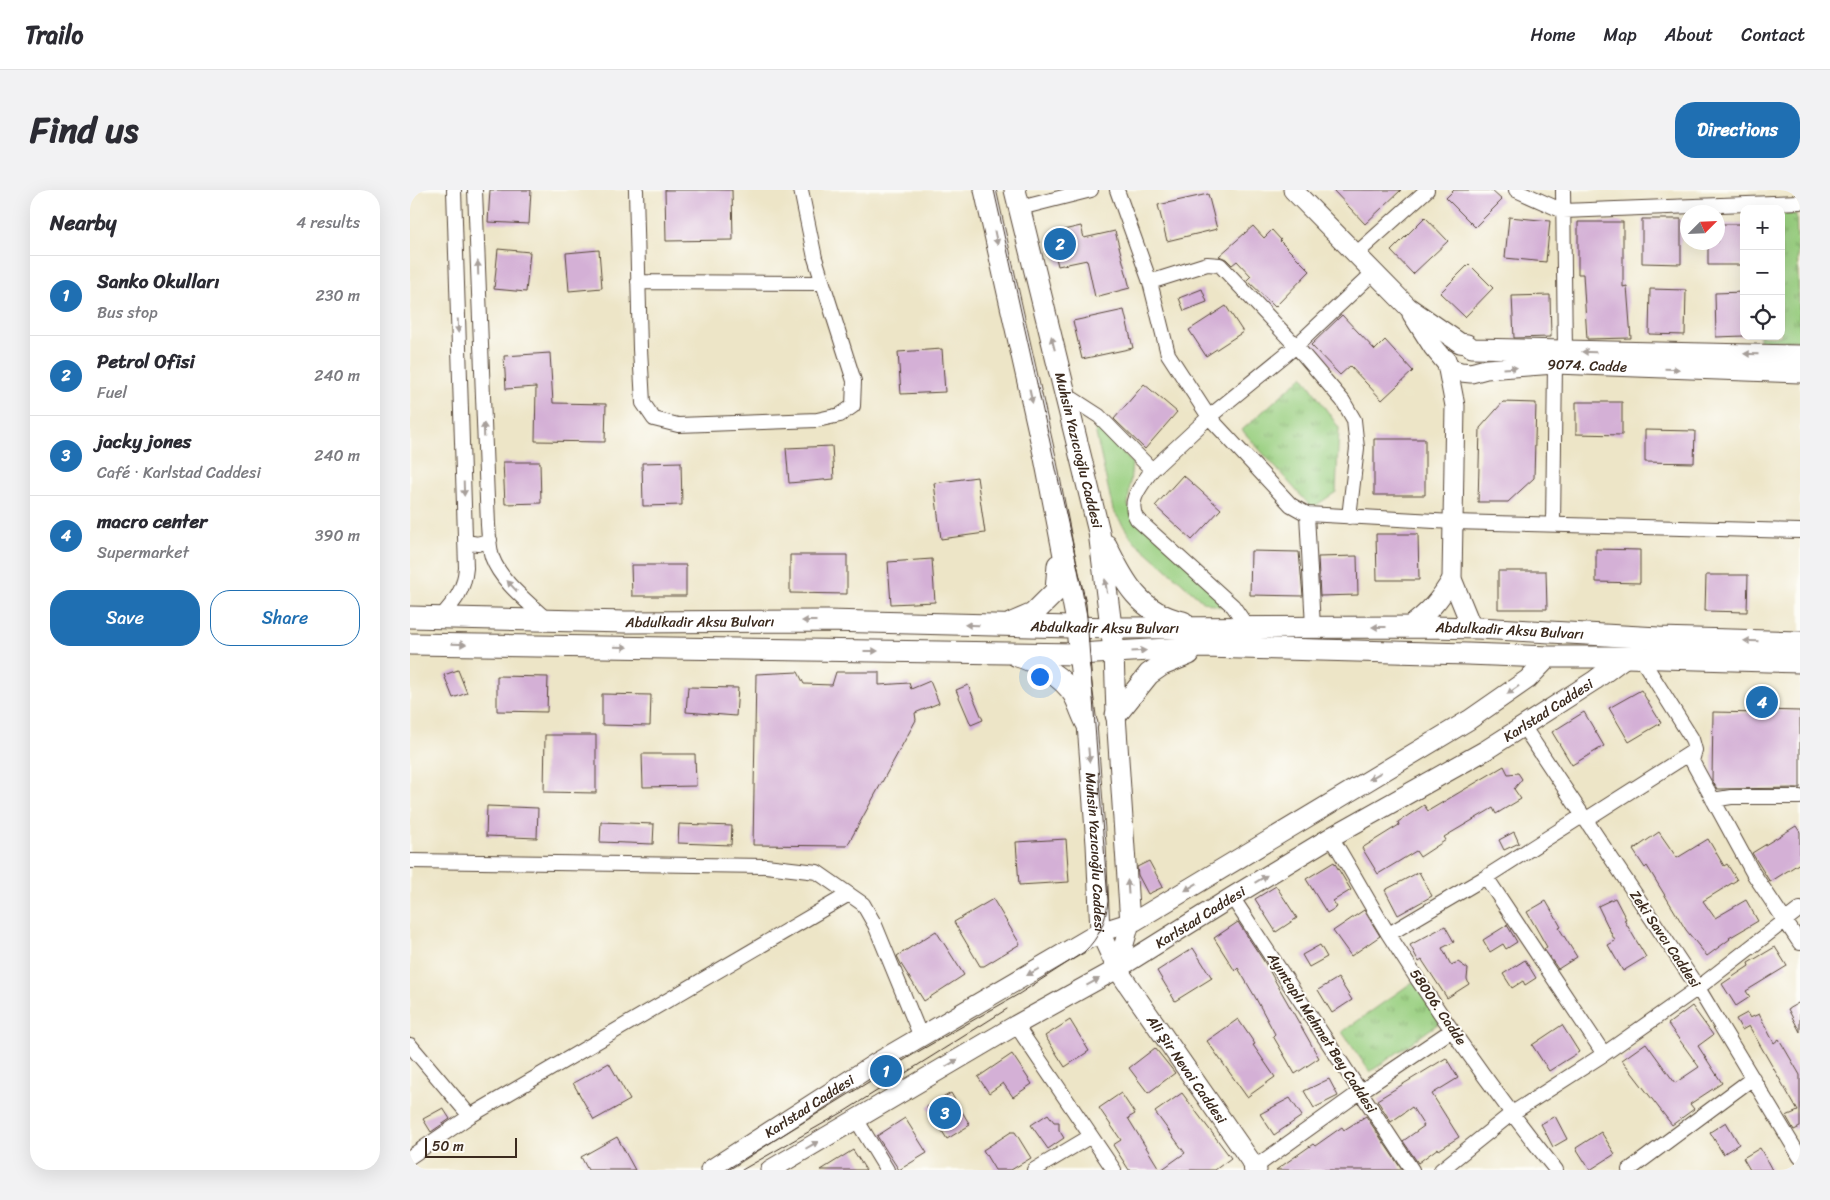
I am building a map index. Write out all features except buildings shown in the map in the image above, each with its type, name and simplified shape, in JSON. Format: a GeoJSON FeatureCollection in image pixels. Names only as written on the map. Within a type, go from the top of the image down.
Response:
{"type":"FeatureCollection","features":[{"type":"Feature","properties":{"kind":"main road","name":"Muhsin Yazıcıoğlu Caddesi"},"geometry":{"type":"LineString","coordinates":[[985,190],[1044,458],[1078,627],[1078,654]]}},
{"type":"Feature","properties":{"kind":"main road","name":"Muhsin Yazıcıoğlu Caddesi"},"geometry":{"type":"LineString","coordinates":[[1017,199],[1099,532],[1114,652]]}},
{"type":"Feature","properties":{"kind":"main road"},"geometry":{"type":"LineString","coordinates":[[1005,625],[1033,614],[1056,591],[1059,576],[1057,530]]}},
{"type":"Feature","properties":{"kind":"main road"},"geometry":{"type":"LineString","coordinates":[[1099,532],[1130,589],[1146,605],[1167,619],[1207,638]]}},
{"type":"Feature","properties":{"kind":"main road","name":"Abdulkadir Aksu Bulvarı"},"geometry":{"type":"LineString","coordinates":[[410,617],[626,622],[826,621],[1112,628],[1207,638],[1467,654],[1800,662]]}},
{"type":"Feature","properties":{"kind":"main road","name":"Abdulkadir Aksu Bulvarı"},"geometry":{"type":"LineString","coordinates":[[410,644],[1078,654],[1114,652],[1207,638],[1248,628],[1409,627],[1800,642]]}},
{"type":"Feature","properties":{"kind":"main road"},"geometry":{"type":"LineString","coordinates":[[1116,715],[1149,674],[1207,638]]}},
{"type":"Feature","properties":{"kind":"main road"},"geometry":{"type":"LineString","coordinates":[[1000,652],[1027,659],[1043,667],[1058,678],[1073,694],[1086,724]]}},
{"type":"Feature","properties":{"kind":"street"},"geometry":{"type":"LineString","coordinates":[[440,618],[464,586],[466,568],[454,190]]}},
{"type":"Feature","properties":{"kind":"street"},"geometry":{"type":"LineString","coordinates":[[475,190],[490,540],[493,558],[498,569],[511,585],[547,620]]}},
{"type":"Feature","properties":{"kind":"street"},"geometry":{"type":"LineString","coordinates":[[636,190],[643,402],[654,419],[678,426],[817,420],[840,415],[853,406],[854,381],[815,258],[801,190]]}},
{"type":"Feature","properties":{"kind":"street"},"geometry":{"type":"LineString","coordinates":[[1017,199],[1091,190]]}},
{"type":"Feature","properties":{"kind":"street"},"geometry":{"type":"LineString","coordinates":[[1117,190],[1150,282],[1168,354],[1209,417],[1291,505],[1308,514],[1453,522],[1800,531]]}},
{"type":"Feature","properties":{"kind":"street"},"geometry":{"type":"LineString","coordinates":[[1356,254],[1427,190]]}},
{"type":"Feature","properties":{"kind":"street"},"geometry":{"type":"LineString","coordinates":[[1516,190],[1563,211],[1800,202]]}},
{"type":"Feature","properties":{"kind":"street"},"geometry":{"type":"LineString","coordinates":[[1552,524],[1560,358],[1563,190]]}},
{"type":"Feature","properties":{"kind":"street","name":"9074. Cadde"},"geometry":{"type":"LineString","coordinates":[[1302,193],[1356,254],[1408,307],[1466,346],[1560,358],[1800,373]]}},
{"type":"Feature","properties":{"kind":"street"},"geometry":{"type":"LineString","coordinates":[[1150,282],[1207,264],[1220,264],[1296,346],[1343,401],[1354,420],[1357,448],[1349,517]]}},
{"type":"Feature","properties":{"kind":"street"},"geometry":{"type":"LineString","coordinates":[[1248,628],[1233,606],[1137,519],[1132,511],[1137,492],[1152,470],[1209,417],[1296,346],[1374,272]]}},
{"type":"Feature","properties":{"kind":"street"},"geometry":{"type":"LineString","coordinates":[[638,282],[823,283]]}},
{"type":"Feature","properties":{"kind":"street","name":"9074. Cadde"},"geometry":{"type":"LineString","coordinates":[[1408,307],[1433,347],[1446,363],[1451,369],[1461,372],[1471,373],[1560,358],[1800,355]]}},
{"type":"Feature","properties":{"kind":"street"},"geometry":{"type":"LineString","coordinates":[[1455,406],[1462,387],[1476,361],[1466,346],[1452,346],[1448,351],[1446,363],[1455,406],[1452,579],[1472,628]]}},
{"type":"Feature","properties":{"kind":"street"},"geometry":{"type":"LineString","coordinates":[[1065,394],[1099,416],[1152,470]]}},
{"type":"Feature","properties":{"kind":"street"},"geometry":{"type":"LineString","coordinates":[[1308,514],[1313,628]]}},
{"type":"Feature","properties":{"kind":"street"},"geometry":{"type":"LineString","coordinates":[[466,542],[478,544],[490,540]]}},
{"type":"Feature","properties":{"kind":"street"},"geometry":{"type":"LineString","coordinates":[[1409,627],[1428,613],[1452,579]]}},
{"type":"Feature","properties":{"kind":"street","name":"Muhsin Yazıcıoğlu Caddesi"},"geometry":{"type":"LineString","coordinates":[[1114,652],[1116,715],[1130,923],[1117,969]]}},
{"type":"Feature","properties":{"kind":"street","name":"Muhsin Yazıcıoğlu Caddesi"},"geometry":{"type":"LineString","coordinates":[[1078,654],[1096,844],[1100,932],[1117,969]]}},
{"type":"Feature","properties":{"kind":"street","name":"Karlstad Caddesi"},"geometry":{"type":"LineString","coordinates":[[710,1170],[921,1037],[1100,932],[1130,923],[1469,720],[1528,680],[1549,657]]}},
{"type":"Feature","properties":{"kind":"street"},"geometry":{"type":"LineString","coordinates":[[1634,658],[1692,739],[1694,750],[1692,761],[1753,874],[1800,943]]}},
{"type":"Feature","properties":{"kind":"street","name":"Karlstad Caddesi"},"geometry":{"type":"LineString","coordinates":[[770,1170],[1016,1025],[1117,969],[1331,837],[1486,750],[1595,680],[1634,658]]}},
{"type":"Feature","properties":{"kind":"street","name":"Zeki Savcı Caddesi"},"geometry":{"type":"LineString","coordinates":[[1523,726],[1698,988],[1800,1157]]}},
{"type":"Feature","properties":{"kind":"street"},"geometry":{"type":"LineString","coordinates":[[1389,934],[1694,750]]}},
{"type":"Feature","properties":{"kind":"street"},"geometry":{"type":"LineString","coordinates":[[1713,800],[1731,797],[1800,797]]}},
{"type":"Feature","properties":{"kind":"street","name":"58006. Cadde"},"geometry":{"type":"LineString","coordinates":[[1331,837],[1389,934],[1452,1030],[1511,1114],[1556,1170]]}},
{"type":"Feature","properties":{"kind":"street"},"geometry":{"type":"LineString","coordinates":[[410,861],[766,866],[817,872],[863,904],[875,925],[921,1037]]}},
{"type":"Feature","properties":{"kind":"street"},"geometry":{"type":"LineString","coordinates":[[1486,877],[1604,1054]]}},
{"type":"Feature","properties":{"kind":"street"},"geometry":{"type":"LineString","coordinates":[[410,1157],[470,1116],[849,894]]}},
{"type":"Feature","properties":{"kind":"street","name":"Ayıntaplı Mehmet Bey Caddesi"},"geometry":{"type":"LineString","coordinates":[[1232,897],[1412,1170]]}},
{"type":"Feature","properties":{"kind":"street"},"geometry":{"type":"LineString","coordinates":[[1441,1170],[1511,1114],[1604,1054],[1698,988],[1800,909]]}},
{"type":"Feature","properties":{"kind":"street","name":"Ali Şir Nevai Caddesi"},"geometry":{"type":"LineString","coordinates":[[1117,969],[1254,1169]]}},
{"type":"Feature","properties":{"kind":"street"},"geometry":{"type":"LineString","coordinates":[[1016,1025],[1114,1170]]}},
{"type":"Feature","properties":{"kind":"street"},"geometry":{"type":"LineString","coordinates":[[1254,1169],[1360,1092],[1452,1030]]}},
{"type":"Feature","properties":{"kind":"street"},"geometry":{"type":"LineString","coordinates":[[411,1048],[470,1116]]}},
{"type":"Feature","properties":{"kind":"street"},"geometry":{"type":"LineString","coordinates":[[1629,1170],[1753,1078]]}},
{"type":"Feature","properties":{"kind":"street"},"geometry":{"type":"LineString","coordinates":[[856,1119],[887,1170]]}},
{"type":"Feature","properties":{"kind":"street"},"geometry":{"type":"LineString","coordinates":[[1034,1170],[1091,1136]]}},
{"type":"Feature","properties":{"kind":"green space"},"geometry":{"type":"Polygon","coordinates":[[[1785,214],[1796,214],[1800,340],[1759,341],[1785,340],[1785,214]]]}},
{"type":"Feature","properties":{"kind":"green space"},"geometry":{"type":"Polygon","coordinates":[[[1303,376],[1339,428],[1336,492],[1312,508],[1242,430],[1303,376]]]}},
{"type":"Feature","properties":{"kind":"green space"},"geometry":{"type":"Polygon","coordinates":[[[1092,416],[1132,463],[1128,506],[1230,607],[1204,602],[1132,539],[1113,510],[1092,416]]]}},
{"type":"Feature","properties":{"kind":"green space"},"geometry":{"type":"Polygon","coordinates":[[[1414,981],[1442,1021],[1370,1072],[1342,1032],[1414,981]]]}},
{"type":"Feature","properties":{"kind":"tram line"},"geometry":{"type":"LineString","coordinates":[[726,1170],[914,1054],[1019,994],[1084,952],[1098,935],[1106,915],[1108,901],[1086,604],[994,190]]}},
{"type":"Feature","properties":{"kind":"tram line"},"geometry":{"type":"LineString","coordinates":[[742,1170],[845,1111],[1007,1009]]}},
{"type":"Feature","properties":{"kind":"place","name":"Petrol Ofisi"},"geometry":{"type":"Point","coordinates":[1060,244]}},
{"type":"Feature","properties":{"kind":"place","name":"macro center"},"geometry":{"type":"Point","coordinates":[1762,702]}},
{"type":"Feature","properties":{"kind":"place","name":"Sanko Okulları"},"geometry":{"type":"Point","coordinates":[886,1071]}},
{"type":"Feature","properties":{"kind":"place","name":"jacky jones"},"geometry":{"type":"Point","coordinates":[945,1113]}}]}
